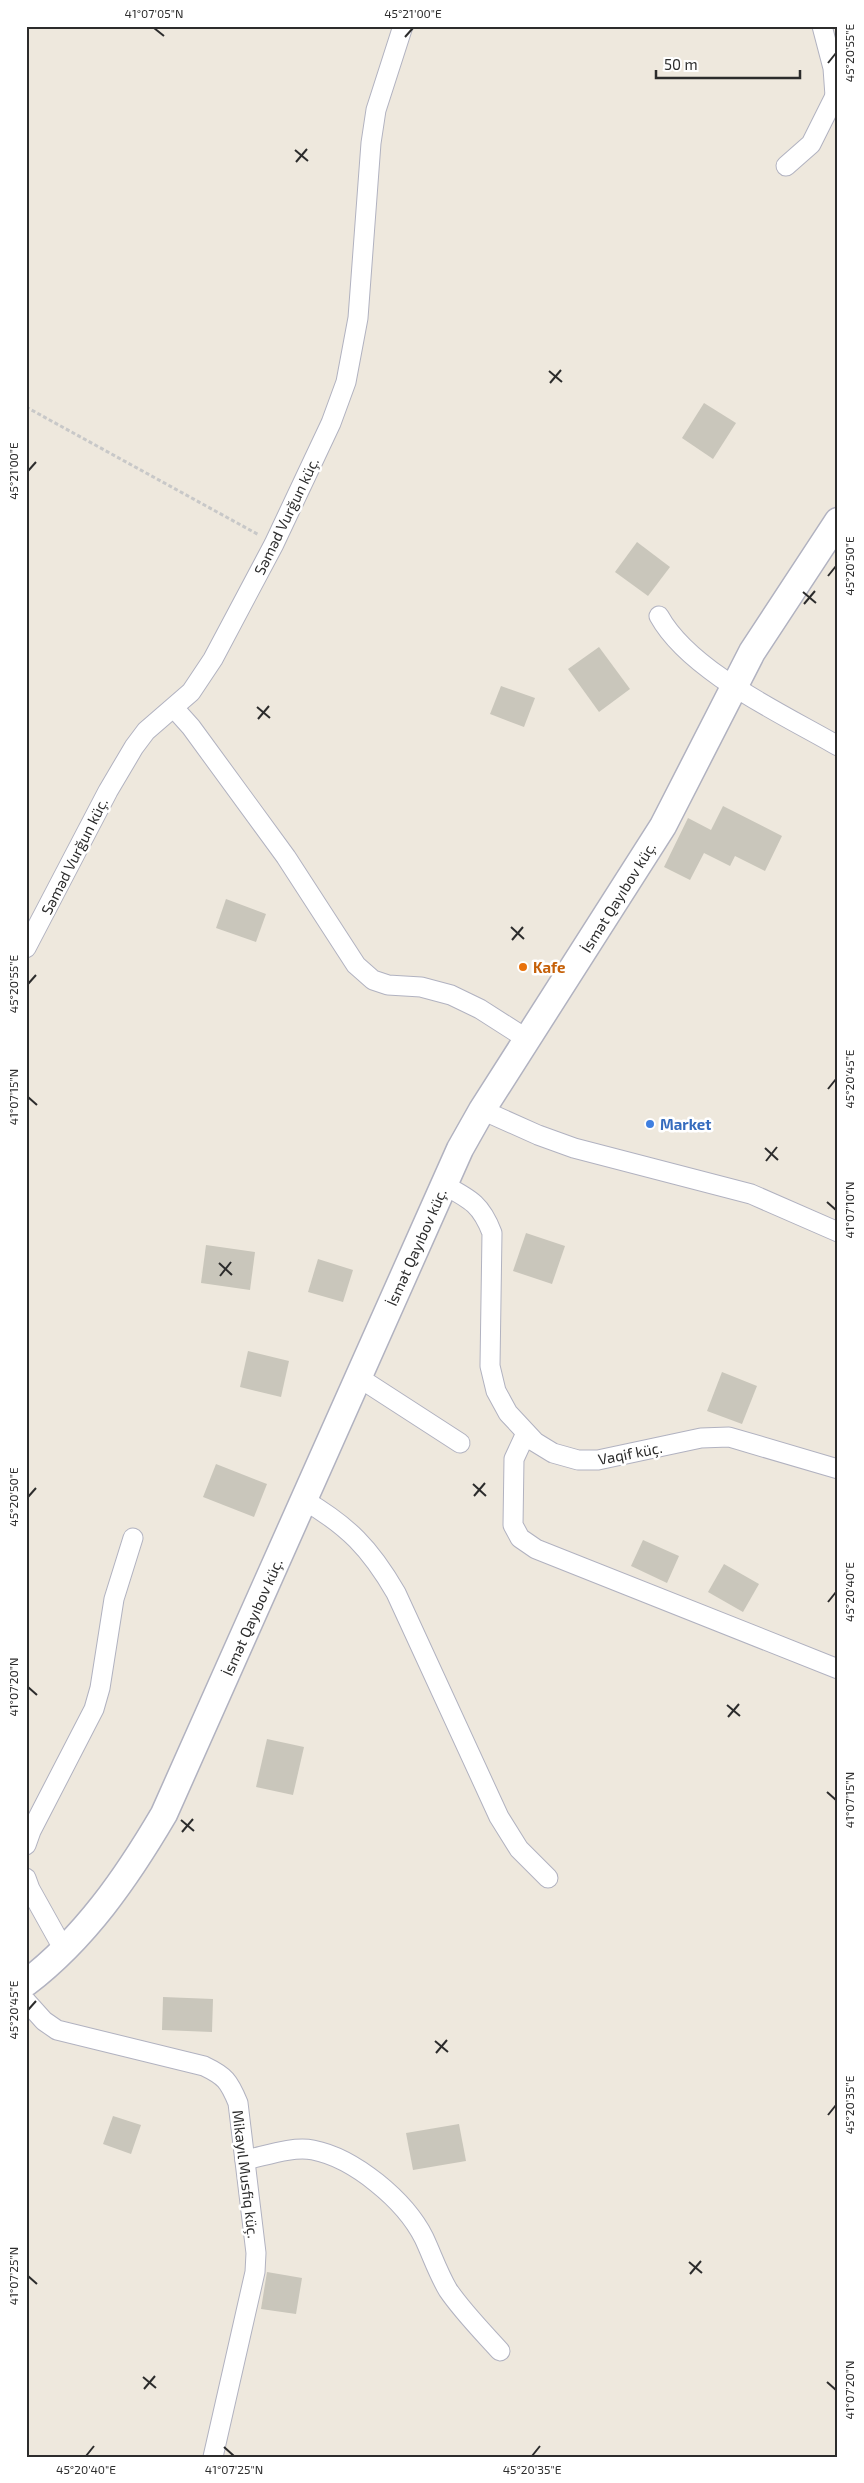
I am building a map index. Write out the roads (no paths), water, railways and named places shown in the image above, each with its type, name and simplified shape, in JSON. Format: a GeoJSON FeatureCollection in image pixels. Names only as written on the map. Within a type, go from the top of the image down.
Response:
{"type":"FeatureCollection","features":[{"type":"Feature","properties":{"kind":"street","name":"Səməd Vurğun küç."},"geometry":{"type":"LineString","coordinates":[[26,948],[108,791],[134,746],[146,731],[190,692],[213,659],[274,544],[331,423],[346,382],[358,318],[371,143],[376,110],[403,26]]}},
{"type":"Feature","properties":{"kind":"street"},"geometry":{"type":"LineString","coordinates":[[786,166],[810,144],[836,96],[833,68],[822,26]]}},
{"type":"Feature","properties":{"kind":"street","name":"İsmət Qayıbov küç."},"geometry":{"type":"LineString","coordinates":[[26,1983],[64,1950],[122,1882],[164,1814],[444,1185],[482,1110],[663,826],[752,652],[838,521]]}},
{"type":"Feature","properties":{"kind":"street"},"geometry":{"type":"LineString","coordinates":[[659,616],[668,632],[698,662],[734,686],[838,746]]}},
{"type":"Feature","properties":{"kind":"street"},"geometry":{"type":"LineString","coordinates":[[174,708],[191,727],[286,857],[356,965],[373,980],[388,985],[421,987],[451,995],[480,1009],[527,1039]]}},
{"type":"Feature","properties":{"kind":"street"},"geometry":{"type":"LineString","coordinates":[[482,1110],[538,1135],[574,1148],[751,1194],[838,1232]]}},
{"type":"Feature","properties":{"kind":"street","name":"Vaqif küç."},"geometry":{"type":"LineString","coordinates":[[444,1185],[472,1200],[485,1215],[492,1233],[490,1366],[496,1391],[504,1406],[535,1442],[553,1452],[578,1460],[598,1460],[701,1438],[729,1437],[838,1470]]}},
{"type":"Feature","properties":{"kind":"street"},"geometry":{"type":"LineString","coordinates":[[358,1377],[460,1443]]}},
{"type":"Feature","properties":{"kind":"street"},"geometry":{"type":"LineString","coordinates":[[526,1433],[514,1459],[513,1525],[520,1538],[536,1549],[838,1668]]}},
{"type":"Feature","properties":{"kind":"street"},"geometry":{"type":"LineString","coordinates":[[304,1500],[330,1515],[353,1533],[378,1562],[396,1593],[500,1817],[519,1849],[548,1878]]}},
{"type":"Feature","properties":{"kind":"street"},"geometry":{"type":"LineString","coordinates":[[26,1845],[31,1831],[94,1709],[100,1688],[114,1599],[133,1538]]}},
{"type":"Feature","properties":{"kind":"street"},"geometry":{"type":"LineString","coordinates":[[26,1878],[30,1889],[64,1950]]}},
{"type":"Feature","properties":{"kind":"street","name":"Mikayıl Musfiq küç."},"geometry":{"type":"LineString","coordinates":[[26,2001],[44,2021],[57,2030],[204,2066],[221,2074],[230,2085],[238,2103],[256,2253],[255,2272],[214,2457]]}},
{"type":"Feature","properties":{"kind":"street"},"geometry":{"type":"LineString","coordinates":[[245,2160],[296,2150],[311,2150],[345,2162],[388,2192],[408,2213],[423,2238],[448,2290],[469,2318],[500,2351]]}},
{"type":"Feature","properties":{"kind":"place","name":"Kafe"},"geometry":{"type":"Point","coordinates":[523,967]}},
{"type":"Feature","properties":{"kind":"place","name":"Market"},"geometry":{"type":"Point","coordinates":[650,1124]}}]}
